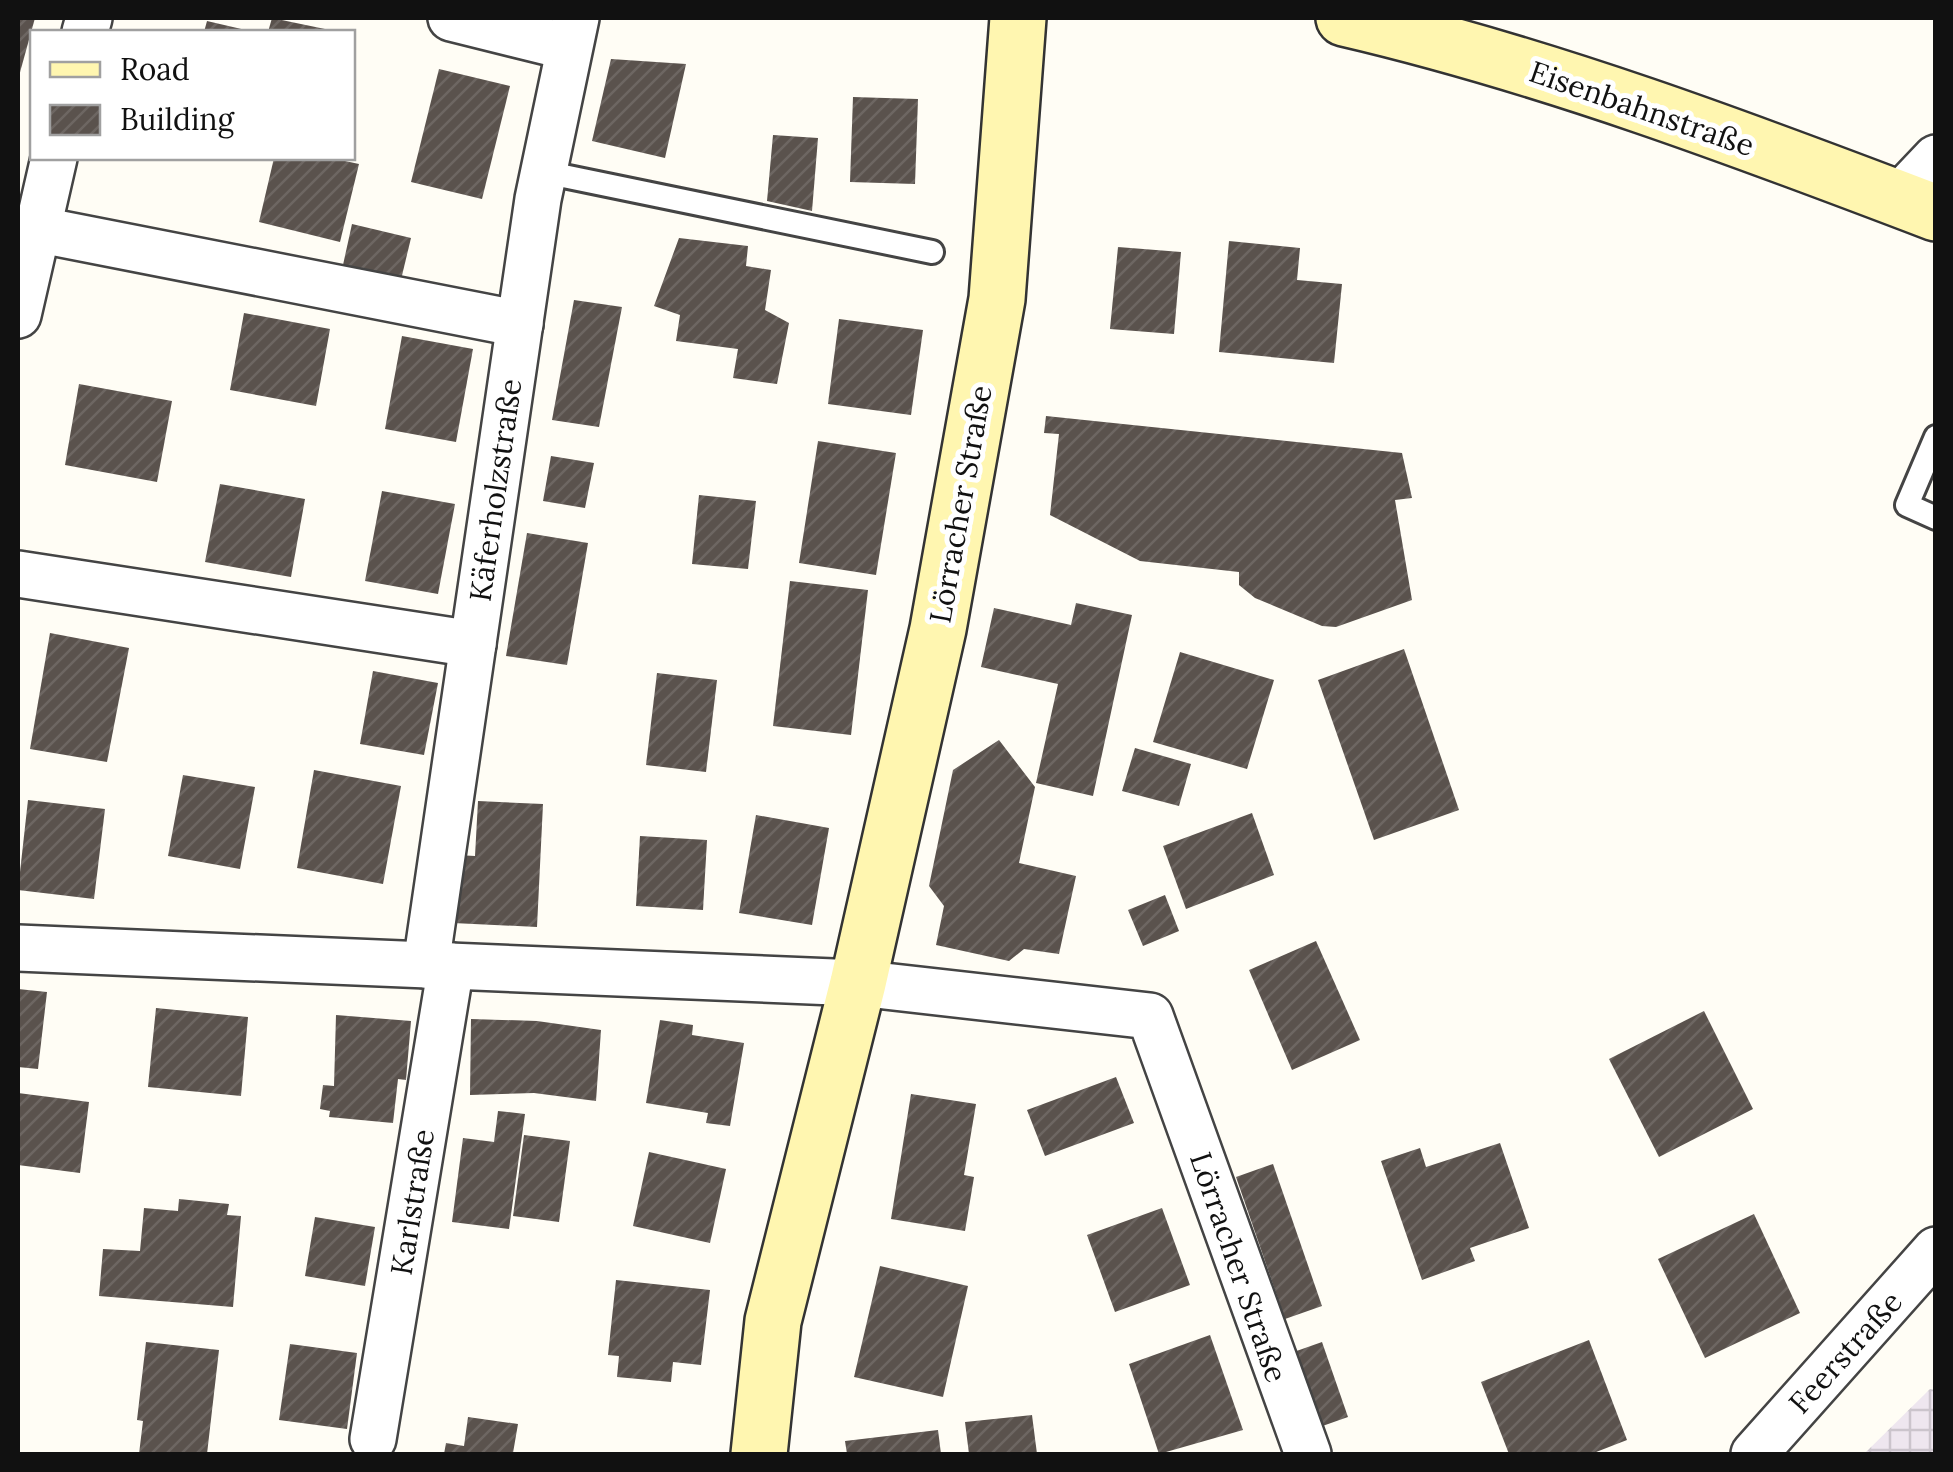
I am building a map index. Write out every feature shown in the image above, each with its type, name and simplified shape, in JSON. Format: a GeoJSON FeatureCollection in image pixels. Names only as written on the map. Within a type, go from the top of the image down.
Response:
{"type":"FeatureCollection","features":[{"type":"Feature","properties":{"kind":"main road","name":"Lörracher Straße"},"geometry":{"type":"LineString","coordinates":[[759,1454],[772,1321],[858,983],[938,629],[997,299],[1018,18]]}},
{"type":"Feature","properties":{"kind":"main road","name":"Eisenbahnstraße"},"geometry":{"type":"LineString","coordinates":[[1344,18],[1426,37],[1586,86],[1917,206]]}},
{"type":"Feature","properties":{"kind":"street"},"geometry":{"type":"LineString","coordinates":[[450,18],[572,32]]}},
{"type":"Feature","properties":{"kind":"street","name":"Käferholzstraße"},"geometry":{"type":"LineString","coordinates":[[439,965],[473,644],[544,172],[572,32]]}},
{"type":"Feature","properties":{"kind":"street"},"geometry":{"type":"LineString","coordinates":[[1917,206],[1936,158]]}},
{"type":"Feature","properties":{"kind":"street"},"geometry":{"type":"LineString","coordinates":[[19,297],[53,160]]}},
{"type":"Feature","properties":{"kind":"street"},"geometry":{"type":"LineString","coordinates":[[36,229],[520,324]]}},
{"type":"Feature","properties":{"kind":"street"},"geometry":{"type":"LineString","coordinates":[[18,574],[473,644]]}},
{"type":"Feature","properties":{"kind":"street"},"geometry":{"type":"LineString","coordinates":[[18,948],[858,983]]}},
{"type":"Feature","properties":{"kind":"street","name":"Karlstraße"},"geometry":{"type":"LineString","coordinates":[[373,1438],[439,965]]}},
{"type":"Feature","properties":{"kind":"street","name":"Lörracher Straße"},"geometry":{"type":"LineString","coordinates":[[858,983],[1150,1016],[1308,1454]]}},
{"type":"Feature","properties":{"kind":"street","name":"Feerstraße"},"geometry":{"type":"LineString","coordinates":[[1754,1454],[1936,1250]]}},
{"type":"Feature","properties":{"kind":"lane"},"geometry":{"type":"LineString","coordinates":[[544,172],[932,252]]}},
{"type":"Feature","properties":{"kind":"lane"},"geometry":{"type":"LineString","coordinates":[[1936,437],[1907,505],[1936,518]]}},
{"type":"Feature","properties":{"kind":"shaded area"},"geometry":{"type":"Polygon","coordinates":[[[1930,1389],[1935,1390],[1935,1454],[1864,1454],[1930,1389]]]}},
{"type":"Feature","properties":{"kind":"building"},"geometry":{"type":"Polygon","coordinates":[[[18,18],[35,18],[30,30],[18,76],[18,18]]]}},
{"type":"Feature","properties":{"kind":"building"},"geometry":{"type":"Polygon","coordinates":[[[272,18],[325,29],[325,30],[269,30],[272,18]]]}},
{"type":"Feature","properties":{"kind":"building"},"geometry":{"type":"Polygon","coordinates":[[[207,21],[246,30],[205,30],[207,21]]]}},
{"type":"Feature","properties":{"kind":"building"},"geometry":{"type":"Polygon","coordinates":[[[611,59],[686,64],[665,158],[592,141],[611,59]]]}},
{"type":"Feature","properties":{"kind":"building"},"geometry":{"type":"Polygon","coordinates":[[[439,69],[510,86],[482,199],[411,182],[439,69]]]}},
{"type":"Feature","properties":{"kind":"building"},"geometry":{"type":"Polygon","coordinates":[[[853,97],[918,99],[915,184],[850,182],[853,97]]]}},
{"type":"Feature","properties":{"kind":"building"},"geometry":{"type":"Polygon","coordinates":[[[773,135],[818,138],[812,211],[767,201],[773,135]]]}},
{"type":"Feature","properties":{"kind":"building"},"geometry":{"type":"Polygon","coordinates":[[[274,160],[340,160],[359,164],[340,242],[259,222],[274,160]]]}},
{"type":"Feature","properties":{"kind":"building"},"geometry":{"type":"Polygon","coordinates":[[[352,224],[411,238],[399,288],[341,274],[352,224]]]}},
{"type":"Feature","properties":{"kind":"building"},"geometry":{"type":"Polygon","coordinates":[[[679,238],[748,246],[746,266],[771,270],[765,310],[789,323],[777,384],[733,378],[738,349],[676,341],[680,315],[654,306],[679,238]]]}},
{"type":"Feature","properties":{"kind":"building"},"geometry":{"type":"Polygon","coordinates":[[[1229,241],[1300,248],[1297,280],[1342,284],[1334,363],[1219,352],[1229,241]]]}},
{"type":"Feature","properties":{"kind":"building"},"geometry":{"type":"Polygon","coordinates":[[[1118,247],[1181,252],[1174,334],[1110,329],[1118,247]]]}},
{"type":"Feature","properties":{"kind":"building"},"geometry":{"type":"Polygon","coordinates":[[[574,300],[622,307],[599,427],[552,420],[574,300]]]}},
{"type":"Feature","properties":{"kind":"building"},"geometry":{"type":"Polygon","coordinates":[[[244,313],[330,329],[316,406],[230,390],[244,313]]]}},
{"type":"Feature","properties":{"kind":"building"},"geometry":{"type":"Polygon","coordinates":[[[839,319],[923,330],[911,415],[828,404],[839,319]]]}},
{"type":"Feature","properties":{"kind":"building"},"geometry":{"type":"Polygon","coordinates":[[[402,336],[473,349],[456,442],[385,429],[402,336]]]}},
{"type":"Feature","properties":{"kind":"building"},"geometry":{"type":"Polygon","coordinates":[[[79,384],[172,401],[157,482],[65,465],[79,384]]]}},
{"type":"Feature","properties":{"kind":"building"},"geometry":{"type":"Polygon","coordinates":[[[1046,416],[1402,453],[1412,498],[1395,500],[1412,600],[1336,627],[1322,626],[1255,598],[1239,585],[1239,572],[1140,561],[1050,515],[1059,434],[1044,433],[1046,416]]]}},
{"type":"Feature","properties":{"kind":"building"},"geometry":{"type":"Polygon","coordinates":[[[818,441],[896,453],[876,575],[799,563],[818,441]]]}},
{"type":"Feature","properties":{"kind":"building"},"geometry":{"type":"Polygon","coordinates":[[[551,456],[594,463],[585,508],[543,501],[551,456]]]}},
{"type":"Feature","properties":{"kind":"building"},"geometry":{"type":"Polygon","coordinates":[[[220,484],[305,499],[291,577],[205,562],[220,484]]]}},
{"type":"Feature","properties":{"kind":"building"},"geometry":{"type":"Polygon","coordinates":[[[382,491],[455,504],[438,594],[365,581],[382,491]]]}},
{"type":"Feature","properties":{"kind":"building"},"geometry":{"type":"Polygon","coordinates":[[[699,495],[756,501],[748,569],[692,564],[699,495]]]}},
{"type":"Feature","properties":{"kind":"building"},"geometry":{"type":"Polygon","coordinates":[[[527,533],[588,543],[567,665],[506,656],[527,533]]]}},
{"type":"Feature","properties":{"kind":"building"},"geometry":{"type":"Polygon","coordinates":[[[790,581],[868,590],[851,735],[773,726],[790,581]]]}},
{"type":"Feature","properties":{"kind":"building"},"geometry":{"type":"Polygon","coordinates":[[[1076,603],[1132,615],[1093,796],[1036,783],[1058,684],[981,667],[994,608],[1071,625],[1076,603]]]}},
{"type":"Feature","properties":{"kind":"building"},"geometry":{"type":"Polygon","coordinates":[[[50,633],[129,648],[107,762],[30,749],[50,633]]]}},
{"type":"Feature","properties":{"kind":"building"},"geometry":{"type":"Polygon","coordinates":[[[1404,649],[1459,810],[1374,840],[1318,680],[1404,649]]]}},
{"type":"Feature","properties":{"kind":"building"},"geometry":{"type":"Polygon","coordinates":[[[1180,652],[1274,680],[1247,769],[1153,742],[1180,652]]]}},
{"type":"Feature","properties":{"kind":"building"},"geometry":{"type":"Polygon","coordinates":[[[373,671],[438,683],[424,755],[360,744],[373,671]]]}},
{"type":"Feature","properties":{"kind":"building"},"geometry":{"type":"Polygon","coordinates":[[[657,673],[717,680],[706,772],[646,765],[657,673]]]}},
{"type":"Feature","properties":{"kind":"building"},"geometry":{"type":"Polygon","coordinates":[[[999,740],[1035,787],[1019,863],[1076,876],[1059,954],[1024,949],[1009,961],[936,945],[944,906],[929,886],[953,770],[999,740]]]}},
{"type":"Feature","properties":{"kind":"building"},"geometry":{"type":"Polygon","coordinates":[[[1135,748],[1191,764],[1179,806],[1122,791],[1135,748]]]}},
{"type":"Feature","properties":{"kind":"building"},"geometry":{"type":"Polygon","coordinates":[[[314,770],[401,786],[383,884],[297,868],[314,770]]]}},
{"type":"Feature","properties":{"kind":"building"},"geometry":{"type":"Polygon","coordinates":[[[183,775],[255,787],[240,869],[168,856],[183,775]]]}},
{"type":"Feature","properties":{"kind":"building"},"geometry":{"type":"Polygon","coordinates":[[[28,800],[105,809],[94,899],[18,890],[28,800]]]}},
{"type":"Feature","properties":{"kind":"building"},"geometry":{"type":"Polygon","coordinates":[[[478,801],[543,804],[537,927],[453,923],[457,855],[475,856],[478,801]]]}},
{"type":"Feature","properties":{"kind":"building"},"geometry":{"type":"Polygon","coordinates":[[[1252,813],[1274,875],[1186,909],[1163,846],[1252,813]]]}},
{"type":"Feature","properties":{"kind":"building"},"geometry":{"type":"Polygon","coordinates":[[[756,815],[829,828],[812,925],[739,913],[756,815]]]}},
{"type":"Feature","properties":{"kind":"building"},"geometry":{"type":"Polygon","coordinates":[[[640,836],[707,840],[703,910],[636,906],[640,836]]]}},
{"type":"Feature","properties":{"kind":"building"},"geometry":{"type":"Polygon","coordinates":[[[1165,895],[1179,931],[1143,946],[1128,910],[1165,895]]]}},
{"type":"Feature","properties":{"kind":"building"},"geometry":{"type":"Polygon","coordinates":[[[1316,941],[1360,1040],[1292,1070],[1249,970],[1316,941]]]}},
{"type":"Feature","properties":{"kind":"building"},"geometry":{"type":"Polygon","coordinates":[[[18,989],[47,992],[38,1069],[18,1067],[18,989]]]}},
{"type":"Feature","properties":{"kind":"building"},"geometry":{"type":"Polygon","coordinates":[[[156,1008],[248,1017],[241,1096],[148,1087],[156,1008]]]}},
{"type":"Feature","properties":{"kind":"building"},"geometry":{"type":"Polygon","coordinates":[[[1704,1011],[1753,1109],[1659,1157],[1609,1059],[1704,1011]]]}},
{"type":"Feature","properties":{"kind":"building"},"geometry":{"type":"Polygon","coordinates":[[[336,1015],[411,1021],[406,1080],[398,1079],[393,1123],[329,1117],[330,1111],[320,1109],[323,1085],[334,1086],[336,1015]]]}},
{"type":"Feature","properties":{"kind":"building"},"geometry":{"type":"Polygon","coordinates":[[[471,1019],[537,1021],[601,1030],[596,1101],[534,1093],[470,1095],[471,1019]]]}},
{"type":"Feature","properties":{"kind":"building"},"geometry":{"type":"Polygon","coordinates":[[[660,1020],[693,1025],[692,1035],[744,1043],[730,1126],[706,1123],[708,1113],[646,1103],[660,1020]]]}},
{"type":"Feature","properties":{"kind":"building"},"geometry":{"type":"Polygon","coordinates":[[[1116,1077],[1134,1123],[1045,1156],[1027,1110],[1116,1077]]]}},
{"type":"Feature","properties":{"kind":"building"},"geometry":{"type":"Polygon","coordinates":[[[18,1093],[89,1102],[80,1173],[18,1165],[18,1093]]]}},
{"type":"Feature","properties":{"kind":"building"},"geometry":{"type":"Polygon","coordinates":[[[911,1094],[976,1104],[964,1175],[974,1177],[965,1231],[891,1219],[911,1094]]]}},
{"type":"Feature","properties":{"kind":"building"},"geometry":{"type":"Polygon","coordinates":[[[498,1111],[525,1114],[509,1229],[452,1222],[463,1138],[494,1142],[498,1111]]]}},
{"type":"Feature","properties":{"kind":"building"},"geometry":{"type":"Polygon","coordinates":[[[524,1135],[570,1141],[559,1222],[513,1216],[524,1135]]]}},
{"type":"Feature","properties":{"kind":"building"},"geometry":{"type":"Polygon","coordinates":[[[1500,1143],[1529,1228],[1470,1248],[1475,1261],[1422,1280],[1381,1161],[1420,1148],[1426,1167],[1500,1143]]]}},
{"type":"Feature","properties":{"kind":"building"},"geometry":{"type":"Polygon","coordinates":[[[649,1152],[726,1169],[710,1243],[633,1226],[649,1152]]]}},
{"type":"Feature","properties":{"kind":"building"},"geometry":{"type":"Polygon","coordinates":[[[1273,1164],[1322,1306],[1285,1319],[1236,1177],[1273,1164]]]}},
{"type":"Feature","properties":{"kind":"building"},"geometry":{"type":"Polygon","coordinates":[[[179,1199],[229,1204],[227,1215],[241,1216],[233,1307],[99,1296],[103,1249],[140,1251],[144,1208],[178,1211],[179,1199]]]}},
{"type":"Feature","properties":{"kind":"building"},"geometry":{"type":"Polygon","coordinates":[[[1162,1208],[1190,1285],[1115,1312],[1087,1235],[1162,1208]]]}},
{"type":"Feature","properties":{"kind":"building"},"geometry":{"type":"Polygon","coordinates":[[[1754,1214],[1800,1313],[1705,1358],[1658,1259],[1754,1214]]]}},
{"type":"Feature","properties":{"kind":"building"},"geometry":{"type":"Polygon","coordinates":[[[315,1217],[375,1227],[365,1286],[305,1276],[315,1217]]]}},
{"type":"Feature","properties":{"kind":"building"},"geometry":{"type":"Polygon","coordinates":[[[880,1266],[968,1286],[943,1397],[854,1377],[880,1266]]]}},
{"type":"Feature","properties":{"kind":"building"},"geometry":{"type":"Polygon","coordinates":[[[616,1280],[710,1290],[701,1365],[673,1362],[671,1382],[617,1377],[619,1356],[608,1355],[616,1280]]]}},
{"type":"Feature","properties":{"kind":"building"},"geometry":{"type":"Polygon","coordinates":[[[1210,1335],[1243,1430],[1159,1454],[1129,1364],[1210,1335]]]}},
{"type":"Feature","properties":{"kind":"building"},"geometry":{"type":"Polygon","coordinates":[[[1589,1340],[1627,1440],[1591,1454],[1509,1454],[1481,1382],[1589,1340]]]}},
{"type":"Feature","properties":{"kind":"building"},"geometry":{"type":"Polygon","coordinates":[[[146,1342],[219,1350],[207,1454],[139,1454],[143,1421],[137,1420],[146,1342]]]}},
{"type":"Feature","properties":{"kind":"building"},"geometry":{"type":"Polygon","coordinates":[[[1322,1342],[1348,1417],[1314,1429],[1288,1354],[1322,1342]]]}},
{"type":"Feature","properties":{"kind":"building"},"geometry":{"type":"Polygon","coordinates":[[[290,1344],[357,1353],[347,1429],[279,1420],[290,1344]]]}},
{"type":"Feature","properties":{"kind":"building"},"geometry":{"type":"Polygon","coordinates":[[[1032,1415],[1037,1454],[969,1454],[965,1422],[1032,1415]]]}},
{"type":"Feature","properties":{"kind":"building"},"geometry":{"type":"Polygon","coordinates":[[[468,1417],[518,1424],[513,1453],[444,1454],[446,1443],[464,1446],[468,1417]]]}},
{"type":"Feature","properties":{"kind":"building"},"geometry":{"type":"Polygon","coordinates":[[[938,1430],[941,1454],[847,1454],[845,1441],[938,1430]]]}}]}
